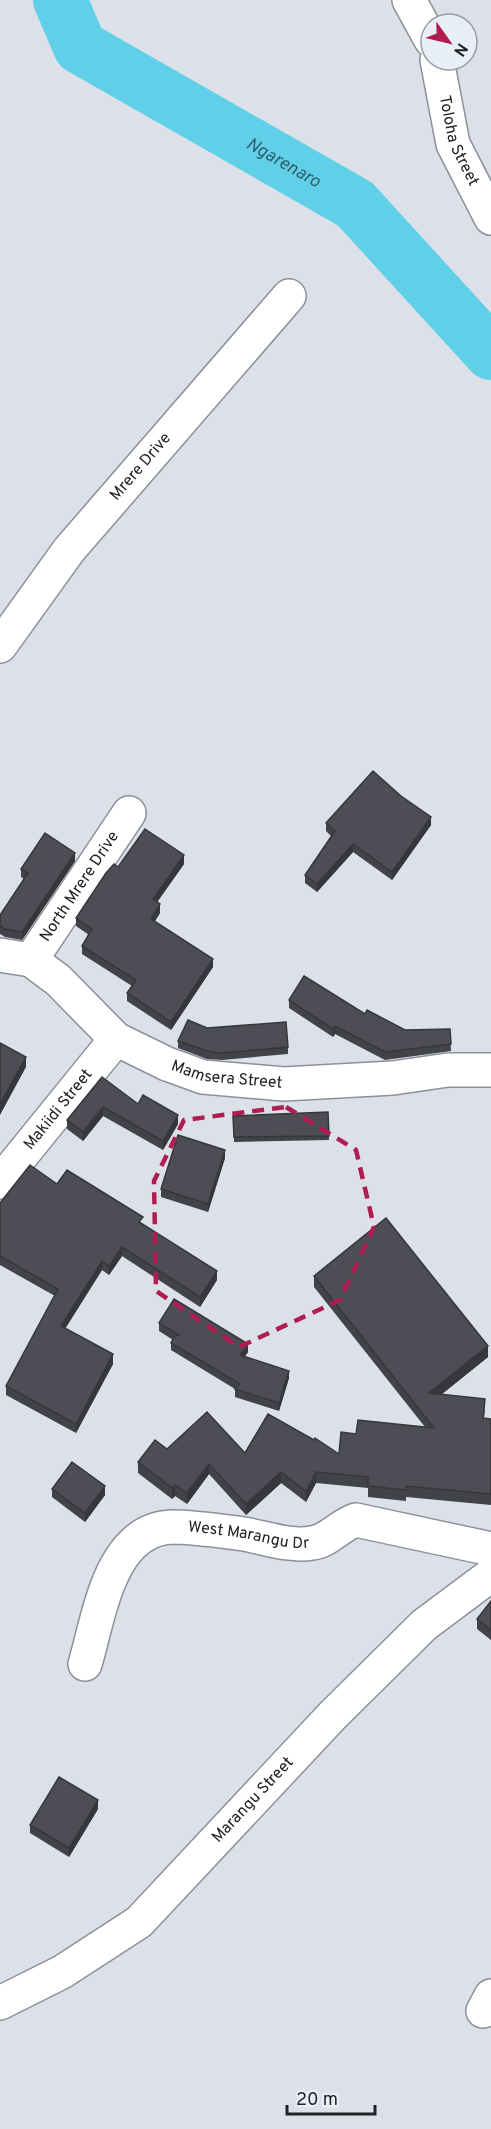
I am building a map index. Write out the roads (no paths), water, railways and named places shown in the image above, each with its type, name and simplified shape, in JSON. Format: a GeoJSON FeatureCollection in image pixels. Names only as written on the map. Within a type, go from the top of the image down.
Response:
{"type":"FeatureCollection","features":[{"type":"Feature","properties":{"kind":"street"},"geometry":{"type":"LineString","coordinates":[[409,0],[419,18]]}},
{"type":"Feature","properties":{"kind":"street","name":"Toloha Street"},"geometry":{"type":"LineString","coordinates":[[439,72],[453,144],[491,218]]}},
{"type":"Feature","properties":{"kind":"street","name":"Mrere Drive"},"geometry":{"type":"LineString","coordinates":[[0,646],[69,550],[289,296]]}},
{"type":"Feature","properties":{"kind":"street","name":"North Mrere Drive"},"geometry":{"type":"LineString","coordinates":[[15,957],[129,813]]}},
{"type":"Feature","properties":{"kind":"street","name":"Mamsera Street"},"geometry":{"type":"LineString","coordinates":[[15,957],[58,980],[116,1039],[167,1064],[203,1077],[284,1084],[327,1083],[393,1078],[448,1070],[491,1070]]}},
{"type":"Feature","properties":{"kind":"street","name":"Makiidi Street"},"geometry":{"type":"LineString","coordinates":[[0,1182],[116,1039]]}},
{"type":"Feature","properties":{"kind":"street","name":"West Marangu Dr"},"geometry":{"type":"LineString","coordinates":[[86,1664],[113,1569],[130,1545],[147,1533],[170,1527],[229,1532],[300,1545],[316,1543],[356,1520],[491,1549]]}},
{"type":"Feature","properties":{"kind":"street","name":"Marangu Street"},"geometry":{"type":"LineString","coordinates":[[0,2003],[62,1972],[139,1922],[332,1716],[424,1625],[491,1575]]}},
{"type":"Feature","properties":{"kind":"waterway","name":"Ngarenaro"},"geometry":{"type":"LineString","coordinates":[[60,0],[80,47],[355,204],[491,353]]}}]}
